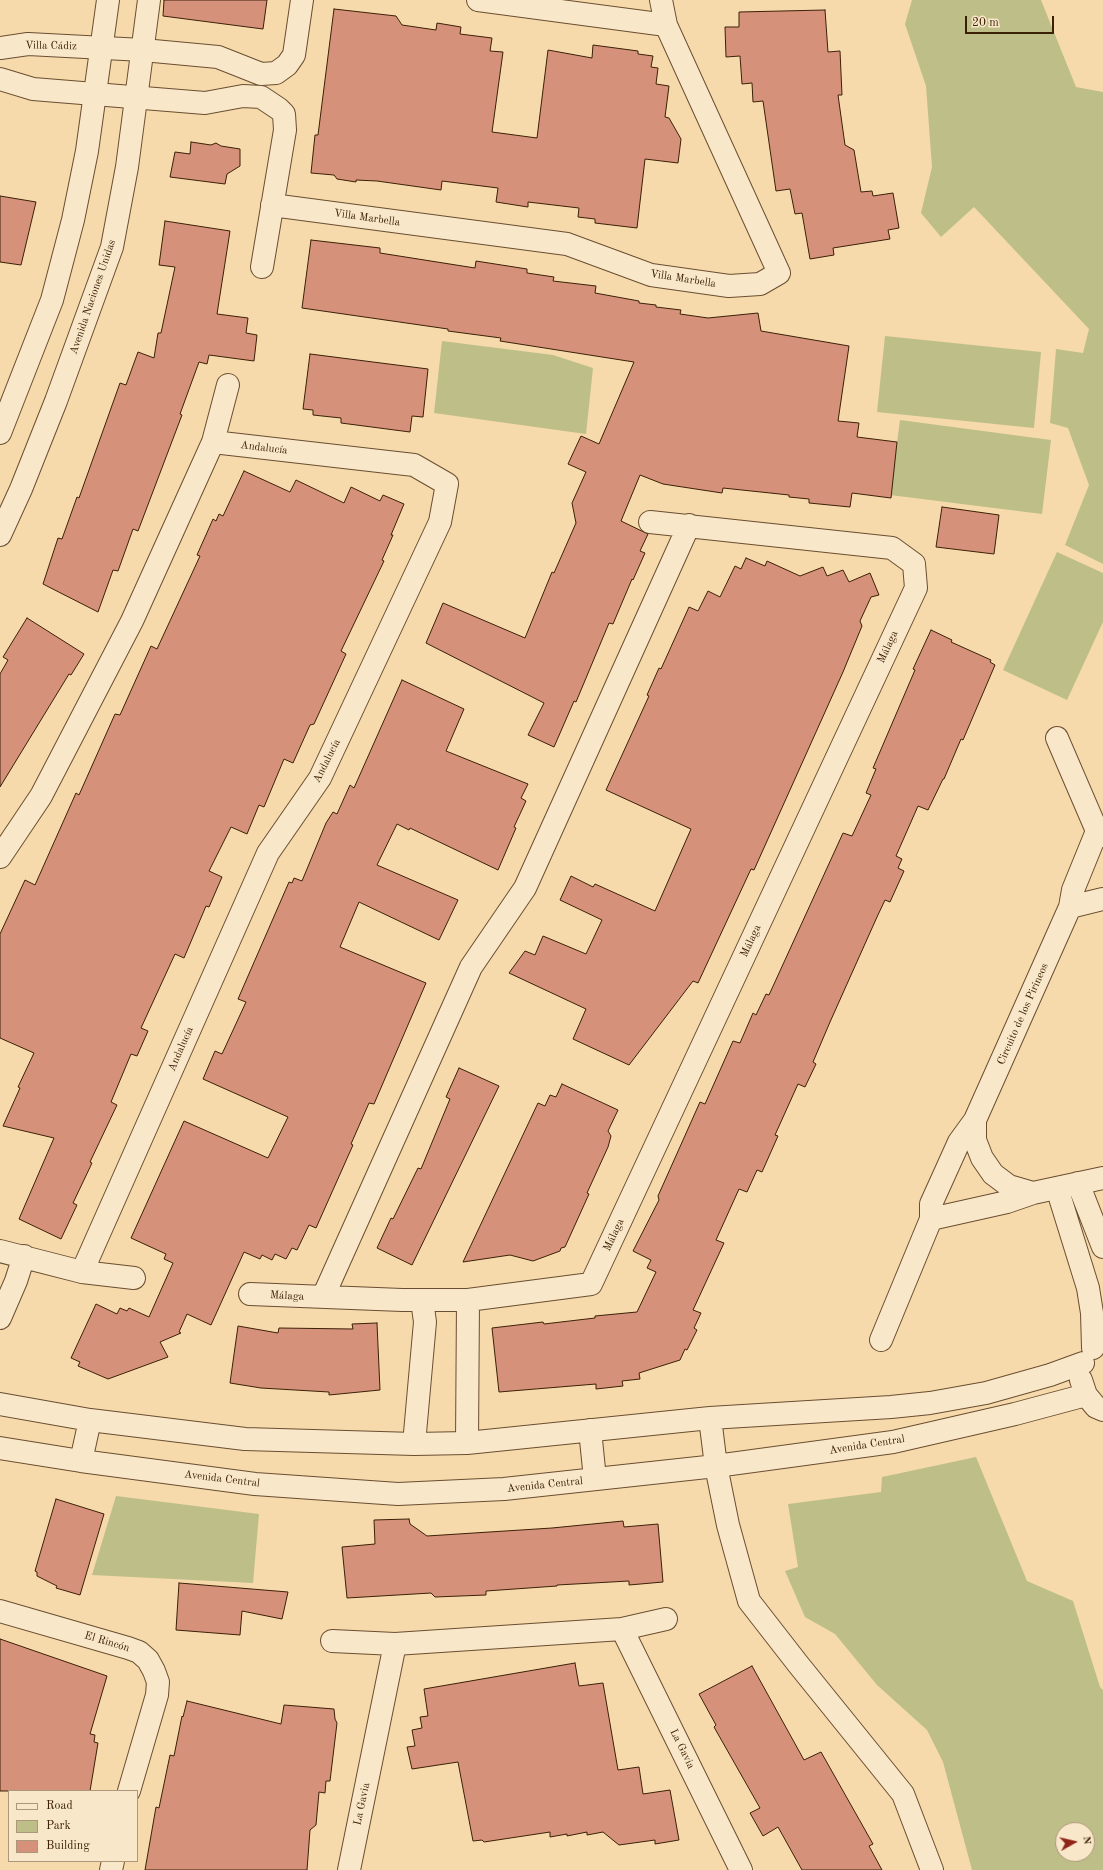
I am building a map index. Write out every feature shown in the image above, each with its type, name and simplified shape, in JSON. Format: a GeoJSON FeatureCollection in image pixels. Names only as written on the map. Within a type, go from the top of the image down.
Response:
{"type":"FeatureCollection","features":[{"type":"Feature","properties":{"kind":"street"},"geometry":{"type":"LineString","coordinates":[[0,433],[52,300],[73,220],[87,151],[108,0]]}},
{"type":"Feature","properties":{"kind":"street","name":"Avenida Naciones Unidas"},"geometry":{"type":"LineString","coordinates":[[0,535],[21,489],[56,401],[112,247],[127,167],[149,0]]}},
{"type":"Feature","properties":{"kind":"street"},"geometry":{"type":"LineString","coordinates":[[142,50],[218,57],[261,74],[276,72],[287,65],[294,54],[302,0]]}},
{"type":"Feature","properties":{"kind":"street"},"geometry":{"type":"LineString","coordinates":[[478,0],[666,25]]}},
{"type":"Feature","properties":{"kind":"street","name":"Villa Marbella"},"geometry":{"type":"LineString","coordinates":[[272,205],[567,244],[651,275],[729,286],[760,284],[779,273],[666,25],[661,0]]}},
{"type":"Feature","properties":{"kind":"street","name":"Villa Cádiz"},"geometry":{"type":"LineString","coordinates":[[0,48],[28,44],[142,50]]}},
{"type":"Feature","properties":{"kind":"street"},"geometry":{"type":"LineString","coordinates":[[0,79],[33,89],[205,103],[243,96],[261,97],[279,109],[284,114],[285,130],[262,267]]}},
{"type":"Feature","properties":{"kind":"street"},"geometry":{"type":"LineString","coordinates":[[0,857],[41,796],[132,621],[213,442],[228,386]]}},
{"type":"Feature","properties":{"kind":"street","name":"Andalucía"},"geometry":{"type":"LineString","coordinates":[[82,1272],[268,853],[320,778],[440,522],[447,484],[414,465],[213,442]]}},
{"type":"Feature","properties":{"kind":"street","name":"Málaga"},"geometry":{"type":"LineString","coordinates":[[250,1294],[422,1300],[468,1300],[591,1284],[916,588],[914,564],[892,548],[650,522]]}},
{"type":"Feature","properties":{"kind":"street"},"geometry":{"type":"LineString","coordinates":[[323,1297],[471,967],[525,888],[689,526]]}},
{"type":"Feature","properties":{"kind":"street","name":"Circuito de los Pirineos"},"geometry":{"type":"LineString","coordinates":[[881,1340],[931,1220],[931,1204],[959,1142],[975,1120],[1070,907],[1073,890],[1100,834],[1057,738]]}},
{"type":"Feature","properties":{"kind":"street"},"geometry":{"type":"LineString","coordinates":[[1070,907],[1103,899]]}},
{"type":"Feature","properties":{"kind":"street","name":"Circuito de los Pirineos"},"geometry":{"type":"LineString","coordinates":[[975,1120],[975,1140],[982,1158],[993,1174],[1009,1186],[1033,1193]]}},
{"type":"Feature","properties":{"kind":"street","name":"Circuito de los Pirineos"},"geometry":{"type":"LineString","coordinates":[[931,1220],[1007,1202],[1033,1193],[1103,1178]]}},
{"type":"Feature","properties":{"kind":"street"},"geometry":{"type":"LineString","coordinates":[[1078,1183],[1103,1247]]}},
{"type":"Feature","properties":{"kind":"street"},"geometry":{"type":"LineString","coordinates":[[1058,1188],[1088,1288],[1092,1313],[1093,1351],[1080,1379],[1086,1394],[1096,1407],[1103,1410]]}},
{"type":"Feature","properties":{"kind":"street"},"geometry":{"type":"LineString","coordinates":[[0,1251],[82,1272],[134,1278]]}},
{"type":"Feature","properties":{"kind":"street"},"geometry":{"type":"LineString","coordinates":[[0,1318],[16,1281],[24,1256]]}},
{"type":"Feature","properties":{"kind":"street"},"geometry":{"type":"LineString","coordinates":[[414,1444],[425,1322],[422,1300]]}},
{"type":"Feature","properties":{"kind":"street"},"geometry":{"type":"LineString","coordinates":[[466,1443],[468,1300]]}},
{"type":"Feature","properties":{"kind":"street"},"geometry":{"type":"LineString","coordinates":[[0,1404],[90,1420],[245,1439],[414,1444],[466,1443],[710,1418],[891,1407],[930,1403],[986,1393],[1050,1375],[1093,1351]]}},
{"type":"Feature","properties":{"kind":"street","name":"Avenida Central"},"geometry":{"type":"LineString","coordinates":[[0,1448],[255,1484],[398,1494],[504,1489],[716,1466],[893,1442],[1016,1414],[1086,1394]]}},
{"type":"Feature","properties":{"kind":"street"},"geometry":{"type":"LineString","coordinates":[[930,1403],[936,1433]]}},
{"type":"Feature","properties":{"kind":"street"},"geometry":{"type":"LineString","coordinates":[[710,1418],[716,1466],[728,1525],[749,1600],[798,1664],[903,1794],[932,1870]]}},
{"type":"Feature","properties":{"kind":"street"},"geometry":{"type":"LineString","coordinates":[[81,1460],[90,1420]]}},
{"type":"Feature","properties":{"kind":"street"},"geometry":{"type":"LineString","coordinates":[[590,1430],[595,1479]]}},
{"type":"Feature","properties":{"kind":"street","name":"El Rincón"},"geometry":{"type":"LineString","coordinates":[[0,1611],[128,1648],[139,1652],[148,1660],[154,1670],[158,1682],[157,1695],[129,1790]]}},
{"type":"Feature","properties":{"kind":"street"},"geometry":{"type":"LineString","coordinates":[[332,1641],[395,1644],[622,1629],[666,1619]]}},
{"type":"Feature","properties":{"kind":"street","name":"La Gavia"},"geometry":{"type":"LineString","coordinates":[[622,1629],[741,1870]]}},
{"type":"Feature","properties":{"kind":"street","name":"La Gavia"},"geometry":{"type":"LineString","coordinates":[[349,1870],[395,1644]]}},
{"type":"Feature","properties":{"kind":"green space"},"geometry":{"type":"Polygon","coordinates":[[[912,0],[1041,0],[1076,87],[1103,92],[1103,564],[1065,545],[1089,485],[1068,428],[1050,423],[1056,349],[1083,353],[1089,329],[974,207],[941,237],[921,213],[932,167],[926,86],[905,24],[912,0]]]}},
{"type":"Feature","properties":{"kind":"green space"},"geometry":{"type":"Polygon","coordinates":[[[885,336],[1041,352],[1034,428],[877,412],[885,336]]]}},
{"type":"Feature","properties":{"kind":"green space"},"geometry":{"type":"Polygon","coordinates":[[[442,341],[553,355],[593,368],[586,434],[434,413],[442,341]]]}},
{"type":"Feature","properties":{"kind":"green space"},"geometry":{"type":"Polygon","coordinates":[[[900,420],[1051,440],[1042,514],[890,495],[900,420]]]}},
{"type":"Feature","properties":{"kind":"green space"},"geometry":{"type":"Polygon","coordinates":[[[1057,552],[1103,573],[1103,622],[1067,700],[1003,670],[1057,552]]]}},
{"type":"Feature","properties":{"kind":"green space"},"geometry":{"type":"Polygon","coordinates":[[[976,1457],[1027,1581],[1073,1601],[1100,1687],[1103,1690],[1103,1870],[972,1870],[943,1762],[927,1730],[877,1685],[835,1634],[805,1617],[785,1571],[798,1567],[788,1504],[881,1492],[882,1477],[976,1457]]]}},
{"type":"Feature","properties":{"kind":"green space"},"geometry":{"type":"Polygon","coordinates":[[[116,1496],[259,1514],[253,1583],[92,1575],[116,1496]]]}},
{"type":"Feature","properties":{"kind":"building"},"geometry":{"type":"Polygon","coordinates":[[[164,0],[267,0],[263,29],[163,16],[164,0]]]}},
{"type":"Feature","properties":{"kind":"building"},"geometry":{"type":"Polygon","coordinates":[[[334,9],[396,16],[402,25],[436,30],[437,23],[461,27],[460,34],[492,38],[490,51],[503,52],[492,132],[537,138],[548,50],[592,58],[593,45],[638,51],[638,54],[653,56],[651,67],[658,68],[656,84],[669,86],[665,117],[669,118],[681,139],[678,163],[645,159],[637,228],[595,223],[595,219],[578,217],[579,208],[528,202],[528,207],[496,202],[498,188],[442,181],[441,190],[377,181],[356,180],[356,182],[337,179],[334,175],[311,173],[315,135],[318,135],[334,9]]]}},
{"type":"Feature","properties":{"kind":"building"},"geometry":{"type":"Polygon","coordinates":[[[825,10],[828,52],[840,51],[842,95],[838,95],[845,145],[854,150],[861,192],[872,191],[873,196],[893,193],[899,228],[888,230],[890,239],[833,248],[834,255],[810,259],[802,213],[795,214],[790,189],[776,191],[763,101],[753,102],[752,83],[742,84],[740,56],[726,57],[725,27],[739,27],[739,12],[825,10]]]}},
{"type":"Feature","properties":{"kind":"building"},"geometry":{"type":"Polygon","coordinates":[[[191,142],[211,145],[216,143],[221,146],[240,149],[240,166],[227,174],[225,184],[170,177],[175,152],[190,154],[191,142]]]}},
{"type":"Feature","properties":{"kind":"building"},"geometry":{"type":"Polygon","coordinates":[[[0,196],[36,202],[21,265],[0,262],[0,196]]]}},
{"type":"Feature","properties":{"kind":"building"},"geometry":{"type":"Polygon","coordinates":[[[165,221],[230,231],[217,314],[248,318],[246,333],[257,335],[254,361],[209,355],[207,364],[199,362],[180,414],[182,415],[138,531],[133,529],[118,571],[113,570],[98,612],[43,584],[58,538],[62,539],[77,497],[79,498],[120,383],[126,385],[138,352],[154,358],[158,333],[161,333],[175,267],[159,265],[165,221]]]}},
{"type":"Feature","properties":{"kind":"building"},"geometry":{"type":"Polygon","coordinates":[[[311,240],[380,248],[380,253],[475,268],[476,261],[527,269],[527,273],[554,277],[553,281],[596,286],[595,293],[639,301],[639,303],[656,305],[656,307],[681,310],[680,314],[708,318],[758,313],[761,331],[849,346],[838,421],[859,423],[857,437],[897,442],[891,498],[852,493],[850,507],[809,503],[809,499],[789,497],[789,495],[723,488],[722,493],[663,484],[640,475],[621,521],[648,534],[640,551],[645,553],[613,624],[609,623],[576,702],[574,701],[554,747],[528,735],[544,703],[426,643],[443,603],[525,638],[552,572],[554,573],[576,523],[572,503],[586,472],[568,464],[581,436],[599,444],[634,362],[500,341],[501,338],[448,331],[448,329],[302,308],[311,240]]]}},
{"type":"Feature","properties":{"kind":"building"},"geometry":{"type":"Polygon","coordinates":[[[310,354],[428,369],[423,417],[412,416],[410,432],[341,423],[341,418],[313,415],[313,410],[303,409],[310,354]]]}},
{"type":"Feature","properties":{"kind":"building"},"geometry":{"type":"Polygon","coordinates":[[[244,471],[290,492],[296,480],[344,503],[351,487],[380,501],[383,495],[404,504],[382,560],[384,561],[341,651],[346,654],[314,724],[310,725],[293,763],[284,759],[264,807],[259,805],[247,834],[231,827],[209,871],[222,877],[209,907],[206,906],[184,958],[175,954],[141,1028],[148,1031],[137,1056],[131,1054],[111,1102],[117,1105],[90,1162],[92,1163],[73,1203],[77,1205],[61,1239],[19,1219],[54,1138],[3,1126],[20,1088],[18,1087],[34,1053],[0,1038],[0,934],[25,880],[35,885],[76,793],[79,795],[115,714],[120,715],[151,646],[157,649],[200,556],[197,555],[213,519],[216,521],[219,514],[223,516],[244,471]]]}},
{"type":"Feature","properties":{"kind":"building"},"geometry":{"type":"Polygon","coordinates":[[[942,507],[999,515],[994,554],[936,547],[942,507]]]}},
{"type":"Feature","properties":{"kind":"building"},"geometry":{"type":"Polygon","coordinates":[[[746,558],[765,566],[767,561],[800,576],[823,567],[827,576],[843,570],[849,582],[870,573],[879,595],[871,597],[860,621],[862,626],[843,672],[754,870],[751,869],[698,983],[693,981],[629,1065],[573,1039],[586,1009],[509,973],[525,951],[535,955],[543,936],[586,954],[602,920],[560,900],[571,876],[593,887],[595,884],[655,911],[691,829],[606,790],[649,696],[647,695],[659,668],[661,669],[689,607],[698,611],[708,591],[720,597],[735,566],[741,569],[746,558]]]}},
{"type":"Feature","properties":{"kind":"building"},"geometry":{"type":"Polygon","coordinates":[[[27,618],[84,654],[71,675],[69,674],[0,787],[0,674],[8,660],[3,657],[27,618]]]}},
{"type":"Feature","properties":{"kind":"building"},"geometry":{"type":"Polygon","coordinates":[[[931,630],[952,640],[951,642],[991,660],[990,662],[995,665],[963,740],[961,739],[944,779],[928,810],[918,806],[896,856],[902,859],[898,868],[904,871],[890,902],[885,900],[877,917],[813,1062],[816,1064],[805,1087],[798,1084],[775,1135],[778,1136],[762,1172],[757,1170],[747,1192],[739,1189],[716,1240],[724,1243],[693,1310],[701,1313],[694,1328],[697,1330],[687,1350],[685,1349],[680,1360],[639,1373],[640,1379],[622,1381],[623,1386],[596,1389],[596,1384],[499,1392],[492,1328],[543,1322],[544,1324],[595,1318],[595,1316],[637,1312],[656,1272],[647,1268],[651,1260],[633,1251],[659,1200],[658,1196],[700,1102],[705,1104],[733,1041],[740,1043],[753,1013],[756,1015],[766,994],[769,995],[843,833],[852,836],[871,795],[866,793],[876,769],[873,768],[915,670],[913,669],[931,630]]]}},
{"type":"Feature","properties":{"kind":"building"},"geometry":{"type":"Polygon","coordinates":[[[402,680],[464,709],[446,751],[528,784],[521,798],[526,801],[514,827],[516,828],[498,870],[410,828],[409,830],[397,824],[377,865],[458,900],[439,940],[359,902],[340,947],[426,983],[374,1104],[369,1103],[351,1144],[353,1145],[316,1228],[309,1225],[297,1250],[292,1248],[286,1259],[275,1254],[272,1260],[262,1255],[260,1259],[244,1252],[211,1325],[187,1314],[179,1332],[181,1333],[160,1342],[168,1357],[108,1379],[78,1366],[80,1362],[71,1358],[96,1304],[117,1314],[120,1308],[127,1311],[129,1308],[149,1317],[173,1263],[164,1259],[166,1254],[131,1238],[184,1121],[268,1158],[288,1117],[203,1079],[215,1051],[222,1054],[246,1002],[238,999],[289,882],[292,883],[294,878],[302,881],[326,823],[333,812],[337,814],[350,785],[354,788],[402,680]]]}},
{"type":"Feature","properties":{"kind":"building"},"geometry":{"type":"Polygon","coordinates":[[[459,1068],[499,1086],[412,1265],[377,1248],[391,1218],[393,1219],[418,1168],[421,1169],[450,1099],[446,1097],[459,1068]]]}},
{"type":"Feature","properties":{"kind":"building"},"geometry":{"type":"Polygon","coordinates":[[[562,1084],[618,1110],[608,1131],[611,1136],[608,1147],[565,1247],[561,1248],[560,1251],[533,1261],[510,1255],[463,1262],[538,1103],[545,1106],[550,1095],[556,1097],[562,1084]]]}},
{"type":"Feature","properties":{"kind":"building"},"geometry":{"type":"Polygon","coordinates":[[[377,1323],[380,1390],[329,1395],[329,1392],[261,1388],[230,1383],[238,1326],[278,1333],[279,1328],[353,1329],[352,1324],[377,1323]]]}},
{"type":"Feature","properties":{"kind":"building"},"geometry":{"type":"Polygon","coordinates":[[[56,1499],[104,1514],[80,1595],[56,1588],[57,1586],[37,1576],[37,1572],[35,1571],[56,1499]]]}},
{"type":"Feature","properties":{"kind":"building"},"geometry":{"type":"Polygon","coordinates":[[[409,1519],[410,1524],[427,1536],[552,1528],[623,1521],[624,1527],[658,1524],[663,1582],[629,1585],[629,1581],[557,1585],[486,1591],[486,1595],[435,1597],[431,1593],[347,1598],[342,1547],[375,1544],[374,1520],[409,1519]]]}},
{"type":"Feature","properties":{"kind":"building"},"geometry":{"type":"Polygon","coordinates":[[[179,1583],[288,1592],[282,1619],[242,1611],[240,1635],[176,1630],[179,1583]]]}},
{"type":"Feature","properties":{"kind":"building"},"geometry":{"type":"Polygon","coordinates":[[[0,1639],[107,1676],[90,1734],[95,1735],[94,1742],[98,1743],[90,1790],[0,1791],[0,1639]]]}},
{"type":"Feature","properties":{"kind":"building"},"geometry":{"type":"Polygon","coordinates":[[[575,1663],[579,1686],[603,1683],[618,1770],[639,1767],[643,1794],[670,1790],[679,1840],[655,1844],[655,1840],[619,1845],[603,1832],[587,1835],[587,1832],[567,1836],[567,1834],[550,1837],[550,1832],[484,1842],[482,1840],[473,1841],[458,1762],[412,1769],[407,1747],[415,1746],[412,1730],[422,1728],[420,1717],[428,1716],[424,1689],[575,1663]]]}},
{"type":"Feature","properties":{"kind":"building"},"geometry":{"type":"Polygon","coordinates":[[[752,1666],[804,1760],[821,1752],[873,1844],[869,1846],[882,1870],[802,1870],[778,1827],[763,1836],[750,1813],[760,1808],[714,1727],[716,1725],[699,1694],[752,1666]]]}},
{"type":"Feature","properties":{"kind":"building"},"geometry":{"type":"Polygon","coordinates":[[[187,1701],[281,1724],[284,1705],[334,1709],[337,1723],[330,1781],[326,1781],[325,1793],[319,1792],[316,1825],[310,1830],[307,1870],[145,1870],[156,1807],[159,1808],[170,1755],[174,1756],[182,1716],[183,1717],[187,1701]]]}}]}
